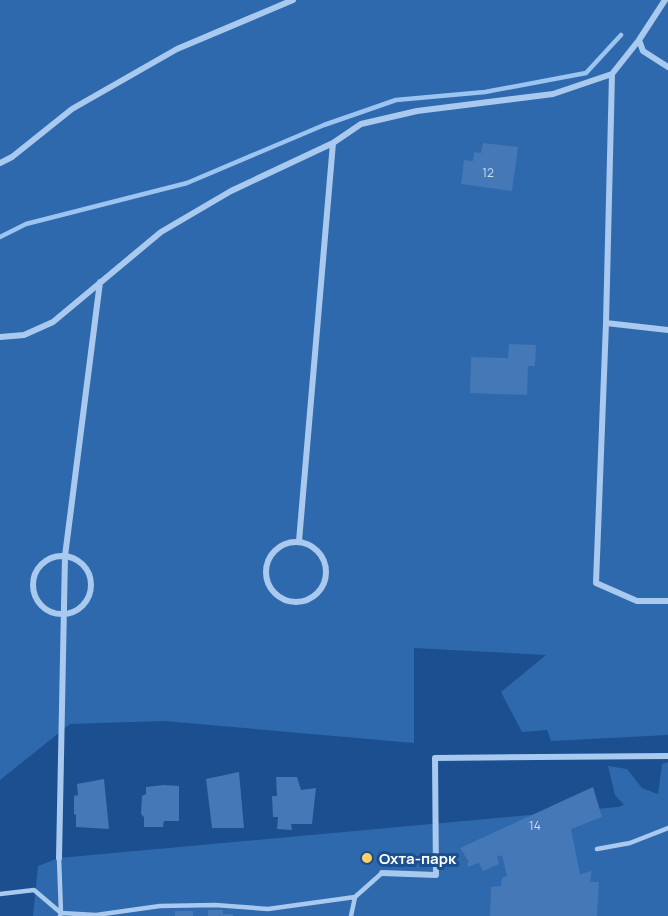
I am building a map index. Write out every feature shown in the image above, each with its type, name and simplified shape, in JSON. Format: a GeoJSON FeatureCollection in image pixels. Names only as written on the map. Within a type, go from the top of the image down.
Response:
{"type":"FeatureCollection","features":[{"type":"Feature","properties":{"kind":"street"},"geometry":{"type":"LineString","coordinates":[[0,163],[12,157],[72,109],[177,49],[293,0]]}},
{"type":"Feature","properties":{"kind":"street"},"geometry":{"type":"LineString","coordinates":[[0,337],[24,335],[52,322],[161,232],[231,191],[333,143],[361,124],[417,111],[553,94],[612,74],[639,40],[665,0]]}},
{"type":"Feature","properties":{"kind":"street"},"geometry":{"type":"LineString","coordinates":[[639,40],[643,51],[668,67]]}},
{"type":"Feature","properties":{"kind":"street"},"geometry":{"type":"LineString","coordinates":[[612,74],[606,323],[596,583],[637,601],[668,601]]}},
{"type":"Feature","properties":{"kind":"street"},"geometry":{"type":"LineString","coordinates":[[298,541],[333,143]]}},
{"type":"Feature","properties":{"kind":"street"},"geometry":{"type":"LineString","coordinates":[[59,858],[65,556],[100,282]]}},
{"type":"Feature","properties":{"kind":"street"},"geometry":{"type":"LineString","coordinates":[[606,323],[668,330]]}},
{"type":"Feature","properties":{"kind":"street"},"geometry":{"type":"LineString","coordinates":[[298,541],[314,547],[324,559],[327,574],[321,590],[309,600],[294,603],[279,598],[273,592],[268,585],[265,570],[271,555],[283,544],[298,541]]}},
{"type":"Feature","properties":{"kind":"street"},"geometry":{"type":"LineString","coordinates":[[65,556],[84,564],[92,581],[88,600],[75,613],[56,615],[40,606],[32,589],[35,571],[48,558],[65,556]]}},
{"type":"Feature","properties":{"kind":"street"},"geometry":{"type":"LineString","coordinates":[[382,873],[435,875],[435,758],[668,756]]}},
{"type":"Feature","properties":{"kind":"lane"},"geometry":{"type":"LineString","coordinates":[[597,849],[630,843],[668,828]]}},
{"type":"Feature","properties":{"kind":"lane"},"geometry":{"type":"LineString","coordinates":[[59,858],[60,915]]}},
{"type":"Feature","properties":{"kind":"lane"},"geometry":{"type":"LineString","coordinates":[[0,894],[34,890],[60,915],[96,915],[160,906],[215,905],[268,909],[355,897],[382,873]]}},
{"type":"Feature","properties":{"kind":"lane"},"geometry":{"type":"LineString","coordinates":[[351,916],[355,897]]}},
{"type":"Feature","properties":{"kind":"shaded area"},"geometry":{"type":"Polygon","coordinates":[[[0,0],[668,0],[668,735],[551,741],[547,730],[522,732],[501,692],[546,655],[414,648],[414,743],[164,721],[70,724],[0,780],[0,0]]]}},
{"type":"Feature","properties":{"kind":"shaded area","name":"Охта-парк"},"geometry":{"type":"Polygon","coordinates":[[[668,762],[668,916],[33,916],[38,866],[59,858],[618,807],[624,805],[615,795],[608,766],[627,769],[642,788],[658,794],[662,764],[668,762]]]}},
{"type":"Feature","properties":{"kind":"building"},"geometry":{"type":"Polygon","coordinates":[[[483,143],[518,147],[512,191],[461,184],[464,160],[473,161],[474,152],[481,153],[483,143]]]}},
{"type":"Feature","properties":{"kind":"building"},"geometry":{"type":"Polygon","coordinates":[[[509,344],[536,345],[535,366],[528,366],[527,395],[470,393],[471,357],[508,358],[509,344]]]}},
{"type":"Feature","properties":{"kind":"building"},"geometry":{"type":"Polygon","coordinates":[[[239,772],[244,828],[212,828],[206,779],[239,772]]]}},
{"type":"Feature","properties":{"kind":"building"},"geometry":{"type":"Polygon","coordinates":[[[276,777],[297,777],[301,790],[316,788],[312,824],[291,824],[292,830],[277,829],[278,817],[273,817],[272,796],[277,796],[276,777]]]}},
{"type":"Feature","properties":{"kind":"building"},"geometry":{"type":"Polygon","coordinates":[[[104,779],[109,829],[76,827],[74,796],[78,795],[77,784],[104,779]]]}},
{"type":"Feature","properties":{"kind":"building"},"geometry":{"type":"Polygon","coordinates":[[[179,786],[179,821],[164,821],[163,827],[144,827],[144,817],[141,814],[142,796],[146,794],[146,787],[179,786]]]}},
{"type":"Feature","properties":{"kind":"building"},"geometry":{"type":"Polygon","coordinates":[[[593,787],[602,817],[571,829],[580,874],[592,871],[590,882],[599,882],[597,916],[490,916],[491,887],[501,886],[502,878],[507,876],[502,855],[497,857],[499,864],[483,871],[479,863],[468,867],[469,862],[460,848],[593,787]]]}},
{"type":"Feature","properties":{"kind":"building"},"geometry":{"type":"Polygon","coordinates":[[[208,910],[223,910],[223,914],[233,914],[233,916],[208,916],[208,910]]]}},
{"type":"Feature","properties":{"kind":"building"},"geometry":{"type":"Polygon","coordinates":[[[175,911],[193,911],[193,916],[175,916],[175,911]]]}},
{"type":"Feature","properties":{"kind":"waterway"},"geometry":{"type":"LineString","coordinates":[[0,237],[26,224],[187,183],[324,125],[396,100],[485,92],[586,73],[621,35]]}},
{"type":"Feature","properties":{"kind":"place","name":"Охта-парк"},"geometry":{"type":"Point","coordinates":[367,858]}}]}
